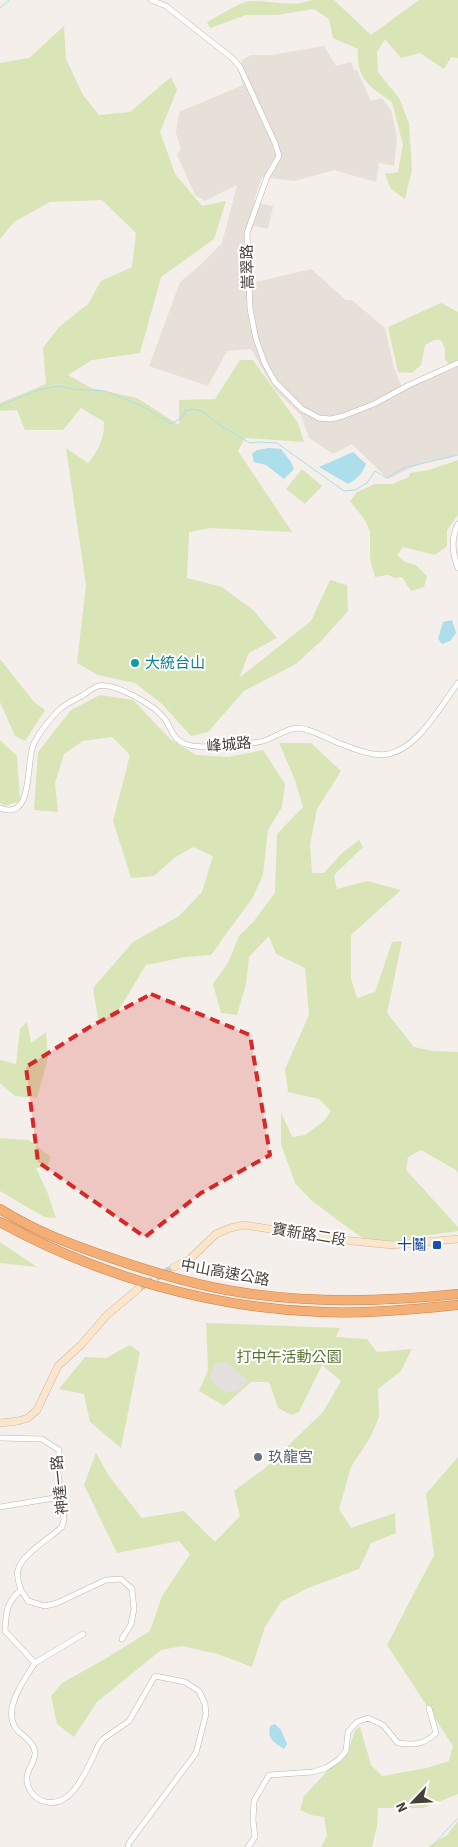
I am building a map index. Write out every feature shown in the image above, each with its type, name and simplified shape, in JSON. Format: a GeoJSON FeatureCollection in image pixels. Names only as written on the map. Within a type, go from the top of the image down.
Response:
{"type":"FeatureCollection","features":[{"type":"Feature","properties":{"kind":"highway","name":"中山高速公路"},"geometry":{"type":"LineString","coordinates":[[0,1209],[26,1226],[101,1255],[163,1275],[229,1291],[345,1300],[391,1300],[458,1294]]}},
{"type":"Feature","properties":{"kind":"highway","name":"中山高速公路"},"geometry":{"type":"LineString","coordinates":[[0,1222],[64,1254],[96,1266],[130,1278],[220,1301],[323,1312],[402,1310],[458,1305]]}},
{"type":"Feature","properties":{"kind":"street","name":"嵩翠路"},"geometry":{"type":"LineString","coordinates":[[151,0],[166,6],[232,58],[240,67],[276,143],[279,156],[268,177],[247,233],[250,309],[256,339],[275,382],[302,409],[319,418],[331,419],[374,404],[409,385],[458,363]]}},
{"type":"Feature","properties":{"kind":"street"},"geometry":{"type":"LineString","coordinates":[[458,524],[453,539],[454,560],[458,568]]}},
{"type":"Feature","properties":{"kind":"street","name":"峰城路"},"geometry":{"type":"LineString","coordinates":[[0,808],[12,811],[20,805],[25,797],[30,753],[40,735],[60,709],[99,686],[112,686],[139,698],[163,717],[177,739],[182,743],[197,747],[261,742],[290,729],[298,728],[373,754],[389,754],[411,744],[458,683]]}},
{"type":"Feature","properties":{"kind":"street","name":"寶新路二段"},"geometry":{"type":"LineString","coordinates":[[174,1267],[189,1260],[216,1234],[244,1225],[333,1239],[392,1245],[458,1239]]}},
{"type":"Feature","properties":{"kind":"street"},"geometry":{"type":"LineString","coordinates":[[0,1423],[18,1422],[28,1418],[37,1410],[58,1366],[81,1345],[107,1316],[138,1289]]}},
{"type":"Feature","properties":{"kind":"street","name":"神達一路"},"geometry":{"type":"LineString","coordinates":[[0,1438],[42,1439],[59,1450],[58,1473],[64,1520],[62,1527],[24,1558],[18,1568],[17,1576],[21,1590]]}},
{"type":"Feature","properties":{"kind":"street"},"geometry":{"type":"LineString","coordinates":[[0,1507],[60,1497]]}},
{"type":"Feature","properties":{"kind":"street"},"geometry":{"type":"LineString","coordinates":[[35,1663],[2,1632],[9,1602],[21,1590],[28,1601],[45,1606],[57,1603],[106,1580],[121,1579],[132,1589],[134,1609],[131,1624],[122,1639]]}},
{"type":"Feature","properties":{"kind":"street"},"geometry":{"type":"LineString","coordinates":[[83,1634],[35,1663],[11,1704],[10,1714],[14,1728],[31,1742],[35,1752],[26,1781],[39,1800],[49,1803],[66,1798],[77,1788],[99,1744],[128,1721],[155,1676],[185,1682],[199,1691],[206,1704],[206,1714],[196,1753],[129,1843],[128,1847]]}},
{"type":"Feature","properties":{"kind":"street"},"geometry":{"type":"LineString","coordinates":[[248,1847],[255,1837],[253,1820],[254,1801],[269,1775],[313,1772],[326,1768],[338,1760],[346,1751],[348,1732],[357,1722],[368,1718],[383,1725],[398,1743],[412,1744],[428,1741],[436,1733],[429,1708]]}},
{"type":"Feature","properties":{"kind":"highlighted area"},"geometry":{"type":"Polygon","coordinates":[[[151,994],[250,1035],[270,1155],[201,1193],[145,1237],[38,1162],[26,1067],[88,1028],[151,994]]]}},
{"type":"Feature","properties":{"kind":"shaded area"},"geometry":{"type":"Polygon","coordinates":[[[324,46],[336,66],[351,62],[354,70],[357,70],[371,101],[382,98],[391,110],[397,137],[394,166],[379,163],[376,182],[334,170],[295,181],[262,177],[254,200],[273,206],[272,212],[268,229],[254,226],[243,244],[244,283],[252,283],[311,269],[346,300],[352,300],[385,328],[394,368],[403,390],[458,366],[458,454],[450,458],[421,463],[388,479],[352,444],[333,454],[309,438],[301,415],[274,389],[251,349],[227,351],[208,386],[149,366],[180,282],[222,243],[237,185],[205,201],[195,195],[177,155],[181,149],[176,133],[179,112],[243,85],[238,69],[242,60],[251,55],[272,55],[324,46]]]}},
{"type":"Feature","properties":{"kind":"shaded area"},"geometry":{"type":"Polygon","coordinates":[[[226,1362],[249,1381],[237,1391],[224,1392],[213,1383],[210,1375],[215,1364],[226,1362]]]}},
{"type":"Feature","properties":{"kind":"green space"},"geometry":{"type":"Polygon","coordinates":[[[312,0],[334,0],[371,35],[419,0],[458,0],[458,58],[451,57],[444,69],[420,53],[401,58],[385,39],[377,52],[378,72],[399,98],[409,123],[412,170],[405,199],[391,189],[385,174],[398,172],[403,145],[392,102],[371,86],[362,75],[359,67],[358,49],[333,38],[329,19],[314,9],[277,15],[246,15],[210,28],[207,22],[250,1],[289,4],[312,0]]]}},
{"type":"Feature","properties":{"kind":"green space"},"geometry":{"type":"Polygon","coordinates":[[[64,26],[66,59],[83,95],[99,115],[130,112],[171,77],[177,90],[160,132],[175,174],[202,206],[226,201],[214,239],[161,277],[140,353],[92,360],[68,375],[91,388],[137,398],[179,425],[179,400],[215,399],[240,360],[253,360],[298,423],[304,442],[245,438],[238,451],[292,532],[210,528],[189,532],[187,578],[222,587],[253,610],[277,638],[249,653],[239,678],[311,621],[330,580],[347,585],[348,611],[321,641],[296,664],[244,691],[208,732],[191,736],[162,704],[135,683],[98,675],[77,663],[86,585],[66,448],[88,463],[100,444],[104,422],[81,408],[63,430],[25,430],[17,410],[0,411],[0,403],[46,384],[43,348],[59,327],[88,304],[101,281],[132,267],[136,233],[102,200],[50,202],[14,222],[0,239],[0,63],[29,58],[64,26]]]}},
{"type":"Feature","properties":{"kind":"green space"},"geometry":{"type":"Polygon","coordinates":[[[441,303],[458,312],[458,361],[449,364],[445,360],[445,349],[441,340],[434,340],[425,345],[421,365],[412,373],[398,372],[388,327],[441,303]]]}},
{"type":"Feature","properties":{"kind":"green space"},"geometry":{"type":"Polygon","coordinates":[[[458,460],[458,515],[447,530],[447,546],[435,555],[403,547],[397,555],[405,562],[416,565],[427,576],[424,587],[411,591],[402,577],[395,578],[388,575],[375,577],[370,559],[370,532],[365,520],[350,501],[357,492],[375,484],[392,484],[409,477],[410,473],[429,470],[458,460]]]}},
{"type":"Feature","properties":{"kind":"green space"},"geometry":{"type":"Polygon","coordinates":[[[302,469],[322,486],[305,504],[286,489],[302,469]]]}},
{"type":"Feature","properties":{"kind":"green space"},"geometry":{"type":"Polygon","coordinates":[[[0,659],[34,702],[45,710],[25,741],[15,736],[0,702],[0,659]]]}},
{"type":"Feature","properties":{"kind":"green space"},"geometry":{"type":"Polygon","coordinates":[[[100,695],[133,700],[170,739],[196,755],[228,757],[263,750],[285,784],[282,807],[268,830],[263,875],[253,897],[211,955],[186,957],[146,965],[115,1016],[99,1024],[93,988],[133,942],[179,916],[202,892],[213,856],[193,847],[174,858],[154,876],[131,878],[113,821],[130,755],[112,737],[83,741],[64,754],[55,783],[58,812],[34,810],[38,752],[71,710],[100,695]]]}},
{"type":"Feature","properties":{"kind":"green space"},"geometry":{"type":"Polygon","coordinates":[[[0,740],[17,756],[20,801],[5,806],[0,803],[0,740]]]}},
{"type":"Feature","properties":{"kind":"green space"},"geometry":{"type":"Polygon","coordinates":[[[279,743],[311,743],[341,771],[317,809],[310,845],[312,873],[324,873],[342,853],[359,840],[363,847],[334,875],[337,889],[367,881],[401,890],[351,935],[351,979],[357,998],[375,992],[392,942],[402,941],[387,1013],[414,1047],[434,1051],[458,1052],[458,1173],[421,1150],[408,1157],[406,1170],[458,1227],[458,1231],[391,1241],[363,1238],[311,1200],[295,1183],[281,1144],[281,1112],[292,1137],[305,1135],[324,1121],[331,1111],[319,1099],[288,1092],[285,1069],[309,1015],[305,968],[276,954],[269,936],[249,957],[246,984],[237,1015],[221,1013],[213,984],[228,963],[239,936],[254,921],[275,893],[277,834],[303,807],[295,780],[279,743]]]}},
{"type":"Feature","properties":{"kind":"green space"},"geometry":{"type":"Polygon","coordinates":[[[27,1022],[31,1043],[46,1032],[48,1058],[37,1098],[15,1096],[0,1083],[0,1060],[16,1064],[20,1029],[27,1022]]]}},
{"type":"Feature","properties":{"kind":"green space"},"geometry":{"type":"Polygon","coordinates":[[[0,1138],[29,1140],[51,1157],[47,1167],[36,1168],[56,1218],[44,1217],[0,1191],[0,1138]]]}},
{"type":"Feature","properties":{"kind":"green space"},"geometry":{"type":"Polygon","coordinates":[[[0,1242],[37,1267],[0,1263],[0,1242]]]}},
{"type":"Feature","properties":{"kind":"green space","name":"打中午活動公園"},"geometry":{"type":"Polygon","coordinates":[[[206,1323],[340,1328],[336,1337],[367,1339],[377,1352],[412,1349],[401,1371],[378,1389],[379,1417],[370,1438],[351,1467],[339,1509],[351,1528],[395,1513],[396,1533],[371,1543],[359,1569],[308,1588],[281,1602],[265,1627],[252,1667],[218,1654],[182,1646],[161,1650],[97,1702],[74,1737],[57,1724],[51,1696],[62,1683],[150,1631],[162,1596],[190,1554],[179,1541],[117,1553],[84,1485],[96,1453],[109,1476],[142,1518],[184,1511],[215,1542],[240,1516],[234,1491],[264,1469],[323,1412],[341,1381],[322,1365],[299,1412],[291,1415],[278,1408],[269,1382],[251,1382],[224,1406],[199,1391],[208,1370],[206,1323]]]}},
{"type":"Feature","properties":{"kind":"green space"},"geometry":{"type":"Polygon","coordinates":[[[130,1345],[140,1352],[121,1448],[90,1422],[84,1394],[59,1389],[85,1357],[106,1358],[130,1345]]]}},
{"type":"Feature","properties":{"kind":"green space"},"geometry":{"type":"Polygon","coordinates":[[[458,1457],[458,1794],[423,1808],[378,1808],[377,1826],[372,1847],[321,1847],[327,1836],[324,1817],[311,1815],[300,1810],[304,1796],[348,1752],[355,1730],[360,1727],[371,1765],[382,1776],[427,1768],[449,1761],[453,1746],[387,1645],[434,1555],[426,1494],[458,1457]]]}},
{"type":"Feature","properties":{"kind":"green space"},"geometry":{"type":"Polygon","coordinates":[[[458,1821],[458,1847],[428,1847],[447,1835],[458,1821]]]}},
{"type":"Feature","properties":{"kind":"water"},"geometry":{"type":"Polygon","coordinates":[[[281,449],[291,462],[294,469],[284,479],[266,465],[254,462],[252,454],[257,450],[281,449]]]}},
{"type":"Feature","properties":{"kind":"water"},"geometry":{"type":"Polygon","coordinates":[[[353,452],[366,464],[359,476],[348,484],[319,467],[353,452]]]}},
{"type":"Feature","properties":{"kind":"water"},"geometry":{"type":"Polygon","coordinates":[[[452,620],[456,633],[450,641],[442,644],[438,639],[443,622],[452,620]]]}},
{"type":"Feature","properties":{"kind":"water"},"geometry":{"type":"Polygon","coordinates":[[[275,1724],[281,1730],[287,1744],[284,1749],[270,1738],[270,1726],[275,1724]]]}},
{"type":"Feature","properties":{"kind":"waterway"},"geometry":{"type":"LineString","coordinates":[[0,8],[9,0]]}},
{"type":"Feature","properties":{"kind":"waterway"},"geometry":{"type":"LineString","coordinates":[[0,406],[38,390],[59,386],[71,389],[106,391],[144,407],[171,424],[183,417],[185,411],[192,409],[202,411],[218,424],[250,443],[277,443],[344,491],[355,490],[367,483],[375,471],[387,478],[403,468],[458,455]]}},
{"type":"Feature","properties":{"kind":"waterway"},"geometry":{"type":"LineString","coordinates":[[431,1847],[457,1819]]}},
{"type":"Feature","properties":{"kind":"tunnel"},"geometry":{"type":"LineString","coordinates":[[138,1289],[174,1267]]}},
{"type":"Feature","properties":{"kind":"place","name":"大統台山"},"geometry":{"type":"Point","coordinates":[135,663]}},
{"type":"Feature","properties":{"kind":"place","name":"十鬮"},"geometry":{"type":"Point","coordinates":[437,1245]}},
{"type":"Feature","properties":{"kind":"place","name":"玖龍宮"},"geometry":{"type":"Point","coordinates":[258,1457]}}]}
